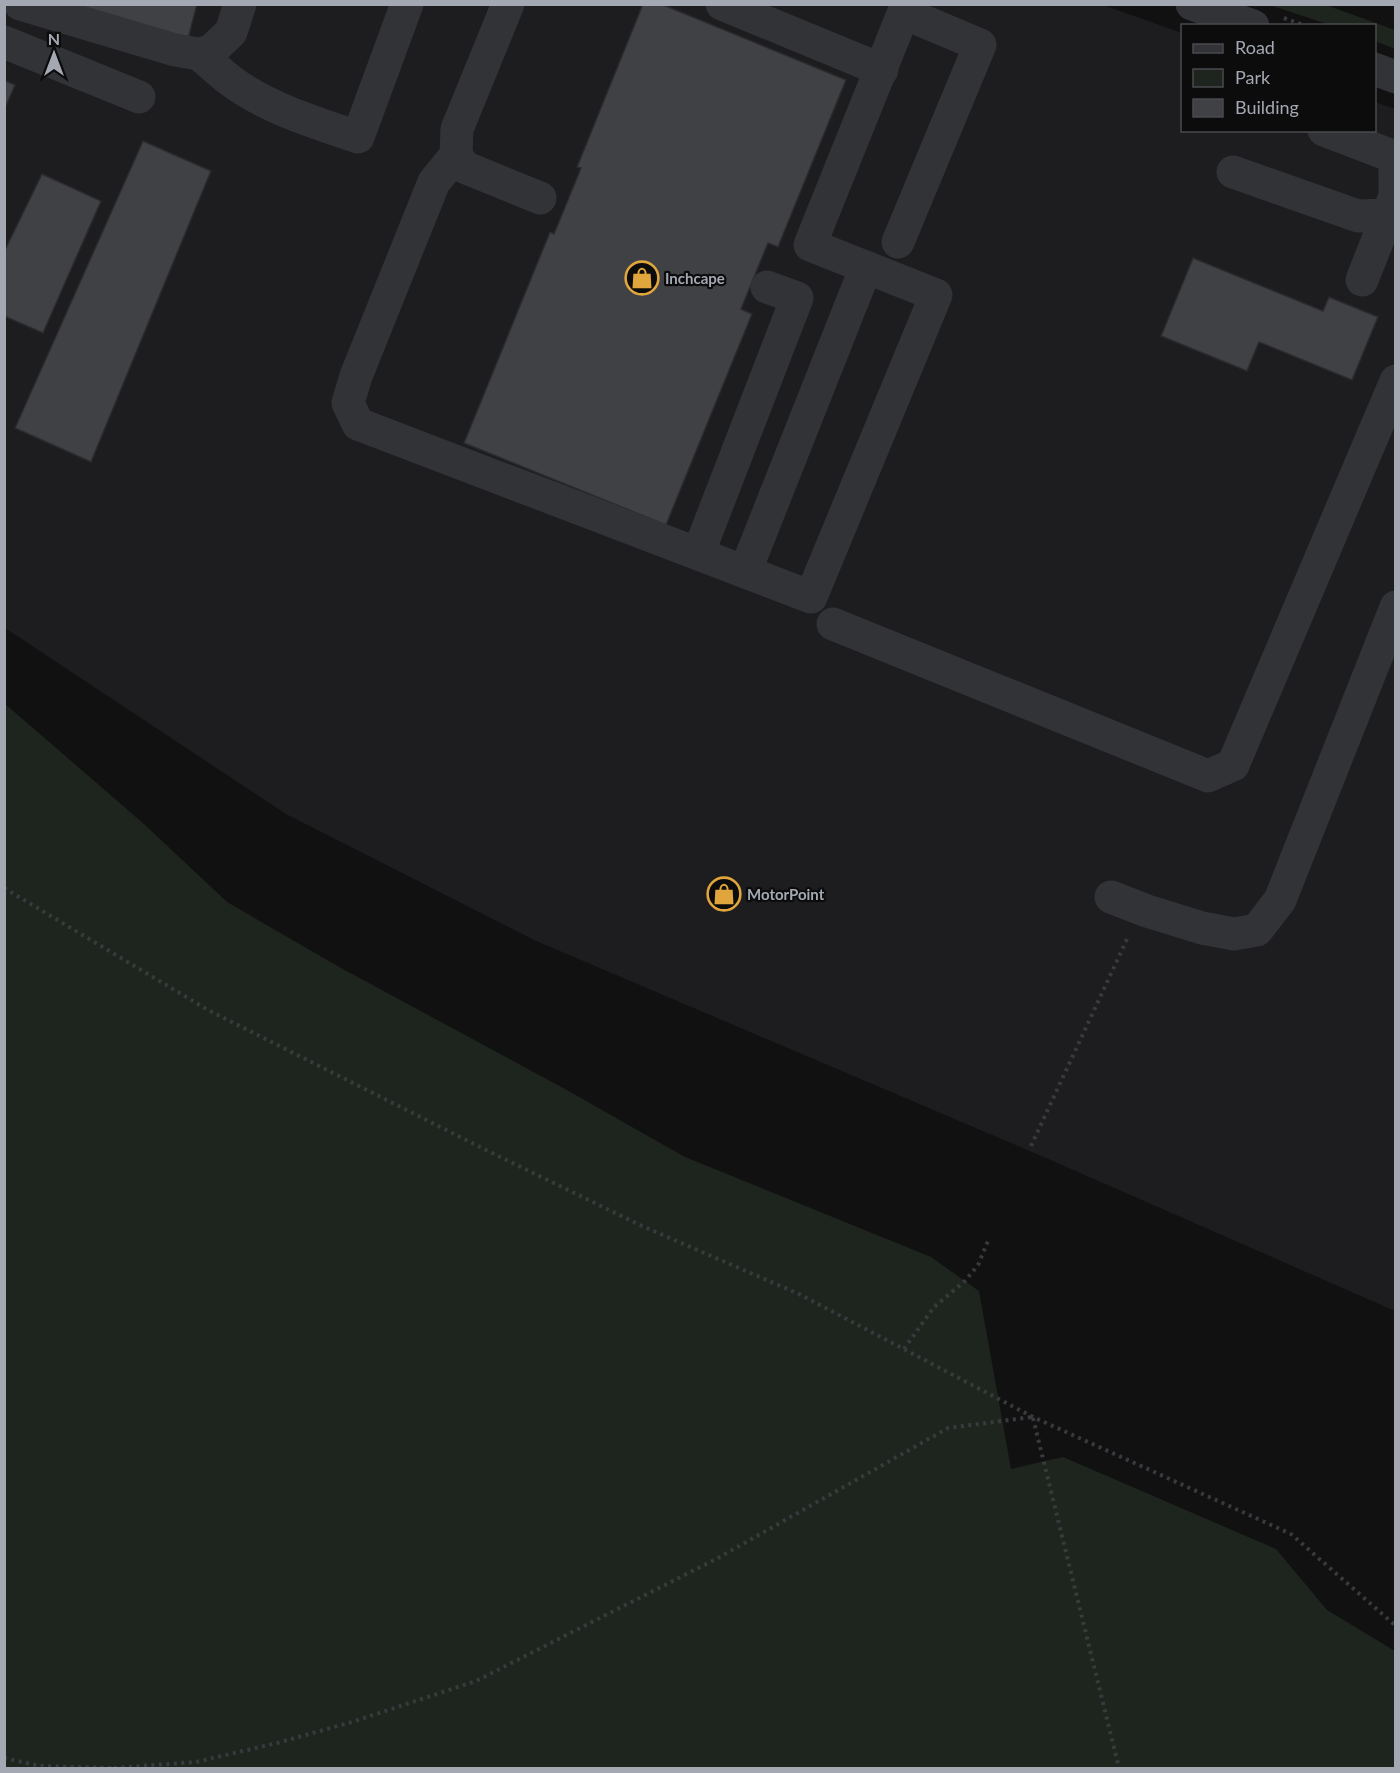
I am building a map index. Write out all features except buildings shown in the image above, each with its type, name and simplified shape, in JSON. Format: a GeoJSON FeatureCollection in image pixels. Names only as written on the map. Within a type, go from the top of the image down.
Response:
{"type":"FeatureCollection","features":[{"type":"Feature","properties":{"kind":"street"},"geometry":{"type":"LineString","coordinates":[[20,4],[175,50],[199,54],[212,51],[231,32],[240,4]]}},
{"type":"Feature","properties":{"kind":"street"},"geometry":{"type":"LineString","coordinates":[[199,54],[232,82],[259,98],[306,119],[358,137],[407,4]]}},
{"type":"Feature","properties":{"kind":"street"},"geometry":{"type":"LineString","coordinates":[[508,4],[457,129],[456,155],[434,182],[356,376],[348,403],[358,424],[811,597],[936,295],[810,245],[905,9],[980,45],[898,242]]}},
{"type":"Feature","properties":{"kind":"street"},"geometry":{"type":"LineString","coordinates":[[722,4],[882,70]]}},
{"type":"Feature","properties":{"kind":"street"},"geometry":{"type":"LineString","coordinates":[[1192,4],[1247,24]]}},
{"type":"Feature","properties":{"kind":"street"},"geometry":{"type":"LineString","coordinates":[[4,42],[139,97]]}},
{"type":"Feature","properties":{"kind":"street"},"geometry":{"type":"LineString","coordinates":[[1376,70],[1395,77]]}},
{"type":"Feature","properties":{"kind":"street"},"geometry":{"type":"LineString","coordinates":[[1329,132],[1395,158],[1393,202],[1362,280]]}},
{"type":"Feature","properties":{"kind":"street"},"geometry":{"type":"LineString","coordinates":[[456,155],[465,167],[540,198]]}},
{"type":"Feature","properties":{"kind":"street"},"geometry":{"type":"LineString","coordinates":[[1233,172],[1358,216],[1393,202]]}},
{"type":"Feature","properties":{"kind":"street"},"geometry":{"type":"LineString","coordinates":[[745,572],[866,267]]}},
{"type":"Feature","properties":{"kind":"street"},"geometry":{"type":"LineString","coordinates":[[698,554],[797,298],[767,287]]}},
{"type":"Feature","properties":{"kind":"street"},"geometry":{"type":"LineString","coordinates":[[833,624],[1208,776],[1233,765],[1395,381]]}},
{"type":"Feature","properties":{"kind":"street"},"geometry":{"type":"LineString","coordinates":[[1111,897],[1202,928],[1233,934],[1257,930],[1280,900],[1395,607]]}},
{"type":"Feature","properties":{"kind":"path"},"geometry":{"type":"LineString","coordinates":[[4,888],[208,1010],[642,1226],[799,1294],[1033,1417],[1292,1534],[1395,1626]]}},
{"type":"Feature","properties":{"kind":"path"},"geometry":{"type":"LineString","coordinates":[[1031,1146],[1141,909]]}},
{"type":"Feature","properties":{"kind":"path"},"geometry":{"type":"LineString","coordinates":[[904,1349],[934,1307],[965,1281],[978,1265],[988,1240]]}},
{"type":"Feature","properties":{"kind":"path"},"geometry":{"type":"LineString","coordinates":[[4,1758],[40,1766],[114,1768],[196,1762],[352,1722],[476,1681],[718,1558],[948,1428],[1033,1417]]}},
{"type":"Feature","properties":{"kind":"path"},"geometry":{"type":"LineString","coordinates":[[1033,1417],[1119,1768]]}},
{"type":"Feature","properties":{"kind":"shaded area"},"geometry":{"type":"Polygon","coordinates":[[[5,5],[1103,5],[1181,33],[1181,132],[1376,132],[1376,102],[1395,109],[1395,1311],[1046,1158],[534,940],[286,814],[5,628],[5,5]]]}},
{"type":"Feature","properties":{"kind":"green space"},"geometry":{"type":"Polygon","coordinates":[[[1270,5],[1326,5],[1395,30],[1395,49],[1376,41],[1376,24],[1327,24],[1270,5]]]}},
{"type":"Feature","properties":{"kind":"green space"},"geometry":{"type":"Polygon","coordinates":[[[4,703],[144,824],[227,902],[341,968],[565,1089],[685,1157],[931,1257],[979,1291],[1011,1469],[1063,1457],[1276,1549],[1327,1610],[1395,1651],[1395,1768],[5,1768],[4,703]]]}},
{"type":"Feature","properties":{"kind":"place","name":"Inchcape"},"geometry":{"type":"Point","coordinates":[642,278]}},
{"type":"Feature","properties":{"kind":"place","name":"MotorPoint"},"geometry":{"type":"Point","coordinates":[724,894]}}]}
